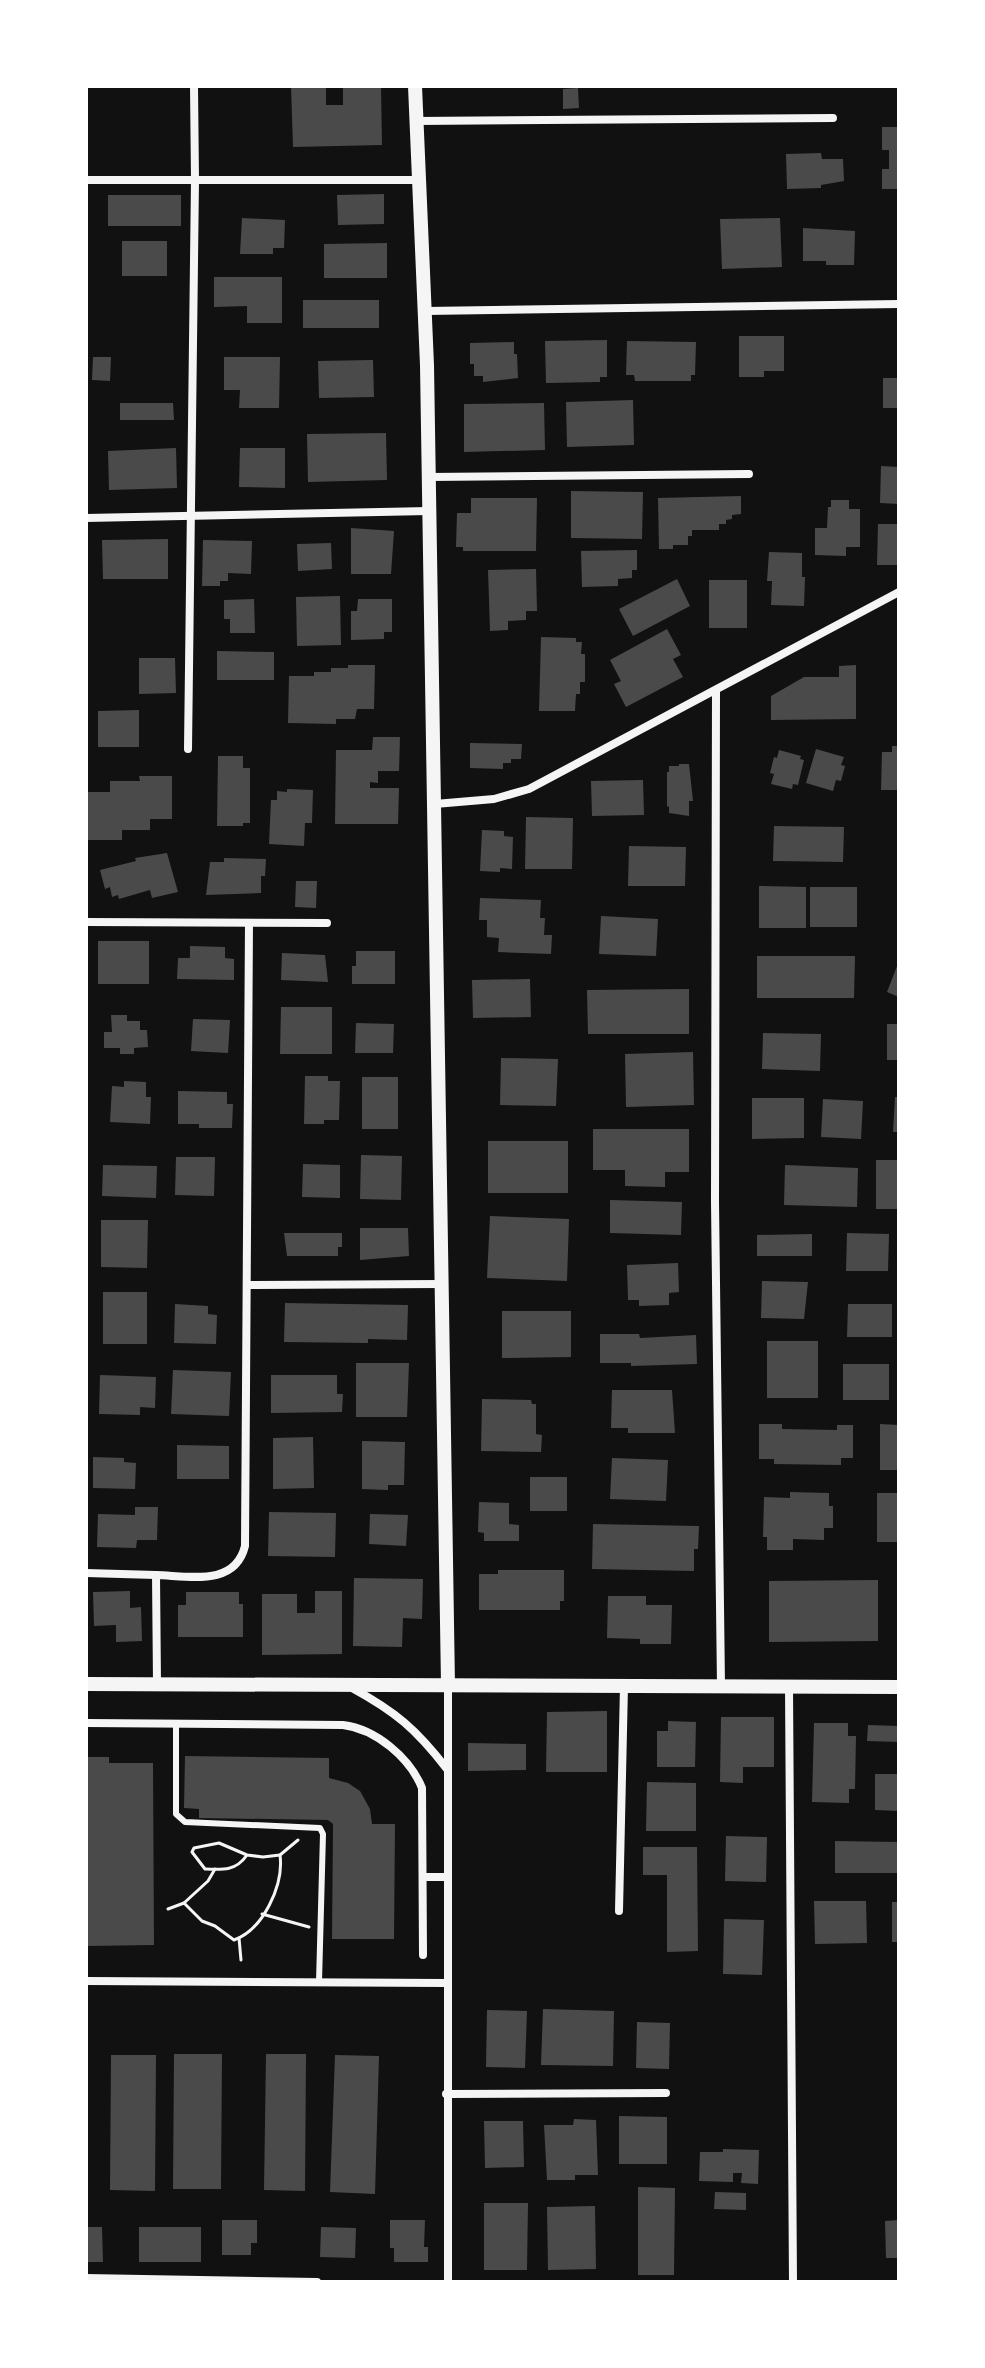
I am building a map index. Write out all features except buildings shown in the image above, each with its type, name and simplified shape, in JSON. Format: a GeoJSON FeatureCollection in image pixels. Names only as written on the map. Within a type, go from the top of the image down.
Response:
{"type":"FeatureCollection","features":[{"type":"Feature","properties":{"kind":"street"},"geometry":{"type":"LineString","coordinates":[[188,749],[194,86]]}},
{"type":"Feature","properties":{"kind":"street"},"geometry":{"type":"LineString","coordinates":[[415,86],[426,311],[443,1284],[448,1685],[448,2282]]}},
{"type":"Feature","properties":{"kind":"street"},"geometry":{"type":"LineString","coordinates":[[416,121],[833,118]]}},
{"type":"Feature","properties":{"kind":"street"},"geometry":{"type":"LineString","coordinates":[[86,180],[418,180]]}},
{"type":"Feature","properties":{"kind":"street"},"geometry":{"type":"LineString","coordinates":[[426,311],[899,304]]}},
{"type":"Feature","properties":{"kind":"street"},"geometry":{"type":"LineString","coordinates":[[429,477],[749,474]]}},
{"type":"Feature","properties":{"kind":"street"},"geometry":{"type":"LineString","coordinates":[[86,518],[429,511]]}},
{"type":"Feature","properties":{"kind":"street"},"geometry":{"type":"LineString","coordinates":[[435,804],[494,799],[520,792],[899,592]]}},
{"type":"Feature","properties":{"kind":"street"},"geometry":{"type":"LineString","coordinates":[[716,691],[715,1202],[721,1686]]}},
{"type":"Feature","properties":{"kind":"street"},"geometry":{"type":"LineString","coordinates":[[86,922],[327,923]]}},
{"type":"Feature","properties":{"kind":"street"},"geometry":{"type":"LineString","coordinates":[[86,1573],[218,1576],[236,1565],[243,1553],[246,1539],[249,923]]}},
{"type":"Feature","properties":{"kind":"street"},"geometry":{"type":"LineString","coordinates":[[248,1285],[443,1284]]}},
{"type":"Feature","properties":{"kind":"street"},"geometry":{"type":"LineString","coordinates":[[156,1575],[157,1683]]}},
{"type":"Feature","properties":{"kind":"street"},"geometry":{"type":"LineString","coordinates":[[86,1684],[899,1687]]}},
{"type":"Feature","properties":{"kind":"street"},"geometry":{"type":"LineString","coordinates":[[348,1685],[404,1719],[447,1769]]}},
{"type":"Feature","properties":{"kind":"street"},"geometry":{"type":"LineString","coordinates":[[619,1911],[624,1686]]}},
{"type":"Feature","properties":{"kind":"street"},"geometry":{"type":"LineString","coordinates":[[789,1687],[793,2282]]}},
{"type":"Feature","properties":{"kind":"street"},"geometry":{"type":"LineString","coordinates":[[86,1723],[343,1725],[373,1734],[411,1768],[422,1788],[423,1955]]}},
{"type":"Feature","properties":{"kind":"street"},"geometry":{"type":"LineString","coordinates":[[423,1877],[447,1877]]}},
{"type":"Feature","properties":{"kind":"street"},"geometry":{"type":"LineString","coordinates":[[86,1981],[446,1983]]}},
{"type":"Feature","properties":{"kind":"street"},"geometry":{"type":"LineString","coordinates":[[446,2094],[666,2093]]}},
{"type":"Feature","properties":{"kind":"street"},"geometry":{"type":"LineString","coordinates":[[86,2278],[317,2282]]}},
{"type":"Feature","properties":{"kind":"lane"},"geometry":{"type":"LineString","coordinates":[[176,1724],[176,1814],[180,1820],[320,1828],[323,1834],[319,1982]]}},
{"type":"Feature","properties":{"kind":"path"},"geometry":{"type":"LineString","coordinates":[[247,1855],[241,1865],[227,1870],[205,1869],[192,1852],[194,1848],[219,1843],[247,1855],[280,1855],[307,1833]]}},
{"type":"Feature","properties":{"kind":"path"},"geometry":{"type":"LineString","coordinates":[[184,1903],[202,1921],[234,1940],[245,1936],[262,1914],[278,1883],[282,1871],[280,1855]]}},
{"type":"Feature","properties":{"kind":"path"},"geometry":{"type":"LineString","coordinates":[[168,1909],[184,1903],[208,1881],[215,1869]]}},
{"type":"Feature","properties":{"kind":"path"},"geometry":{"type":"LineString","coordinates":[[262,1914],[313,1928]]}},
{"type":"Feature","properties":{"kind":"path"},"geometry":{"type":"LineString","coordinates":[[239,1938],[241,1960]]}}]}
